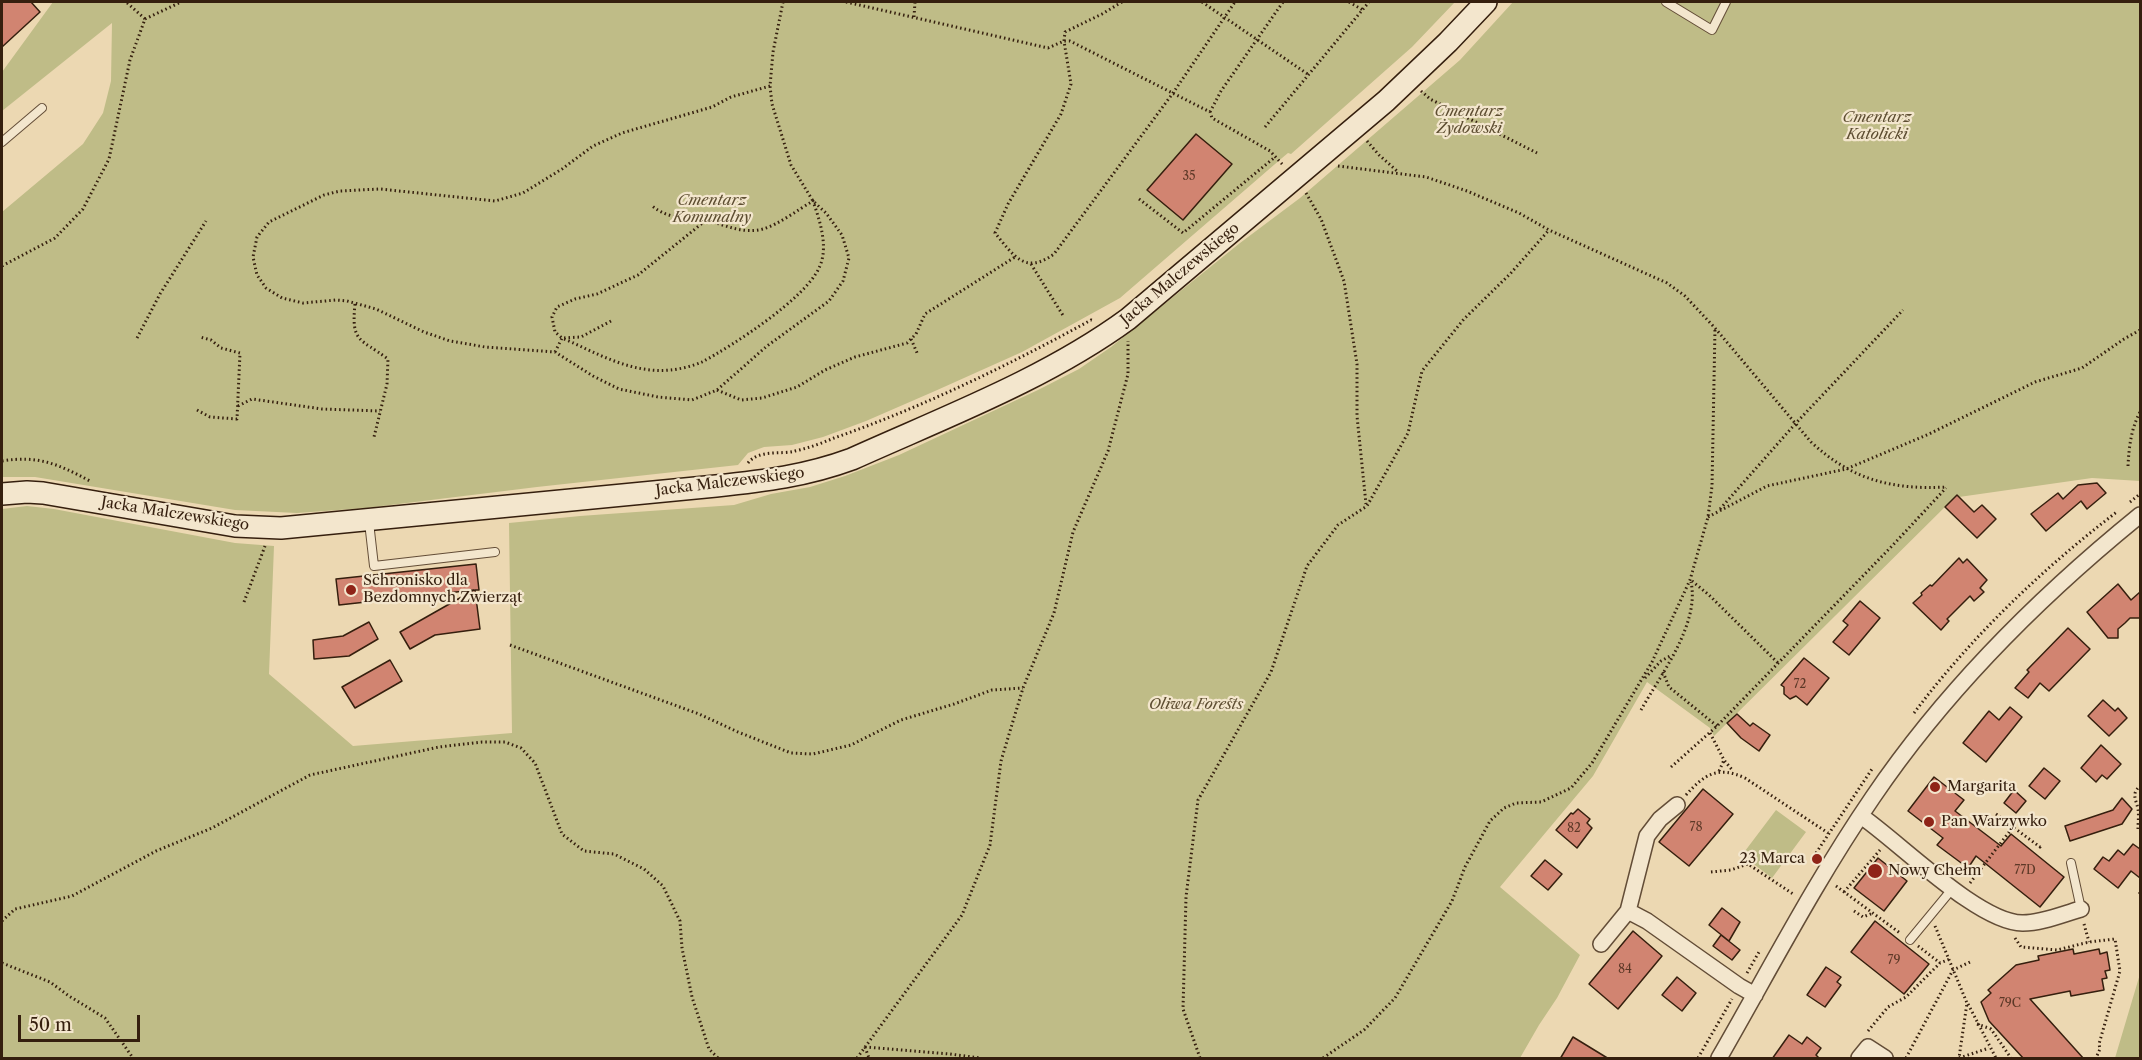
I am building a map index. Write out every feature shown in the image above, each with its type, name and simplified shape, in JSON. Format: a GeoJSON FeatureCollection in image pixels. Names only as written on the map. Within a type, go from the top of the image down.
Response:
{"type":"FeatureCollection","features":[{"type":"Feature","properties":{"kind":"main road","name":"Jacka Malczewskiego"},"geometry":{"type":"LineString","coordinates":[[2,494],[44,493],[235,526],[272,528],[369,521],[773,480],[822,470],[874,449],[1041,373],[1071,358],[1128,318],[1386,101],[1486,2]]}},
{"type":"Feature","properties":{"kind":"street"},"geometry":{"type":"LineString","coordinates":[[1719,1059],[1860,816],[1919,734],[1978,663],[2050,592],[2140,515]]}},
{"type":"Feature","properties":{"kind":"street"},"geometry":{"type":"LineString","coordinates":[[1601,944],[1628,911],[1647,837],[1660,819],[1677,806]]}},
{"type":"Feature","properties":{"kind":"street"},"geometry":{"type":"LineString","coordinates":[[1860,816],[1979,908],[2002,920],[2022,923],[2036,922],[2081,909]]}},
{"type":"Feature","properties":{"kind":"street"},"geometry":{"type":"LineString","coordinates":[[1628,911],[1653,924],[1755,995]]}},
{"type":"Feature","properties":{"kind":"street"},"geometry":{"type":"LineString","coordinates":[[1863,1053],[1885,1059]]}},
{"type":"Feature","properties":{"kind":"lane"},"geometry":{"type":"LineString","coordinates":[[1666,2],[1713,30],[1726,2]]}},
{"type":"Feature","properties":{"kind":"lane"},"geometry":{"type":"LineString","coordinates":[[2,142],[42,108]]}},
{"type":"Feature","properties":{"kind":"lane"},"geometry":{"type":"LineString","coordinates":[[369,521],[374,566],[495,552]]}},
{"type":"Feature","properties":{"kind":"lane"},"geometry":{"type":"LineString","coordinates":[[2071,863],[2081,909]]}},
{"type":"Feature","properties":{"kind":"lane"},"geometry":{"type":"LineString","coordinates":[[1910,940],[1931,915],[1957,891]]}},
{"type":"Feature","properties":{"kind":"path"},"geometry":{"type":"LineString","coordinates":[[126,2],[145,19]]}},
{"type":"Feature","properties":{"kind":"path"},"geometry":{"type":"LineString","coordinates":[[2,266],[55,238],[83,209],[110,159],[130,60],[145,19],[181,2]]}},
{"type":"Feature","properties":{"kind":"path"},"geometry":{"type":"LineString","coordinates":[[707,220],[638,275],[597,294],[575,299],[558,307],[552,317],[555,332],[562,338],[614,361],[642,370],[672,370],[699,363],[744,336],[801,293],[820,268],[823,251],[820,222],[813,201],[791,165],[772,104],[770,86],[773,52],[783,2]]}},
{"type":"Feature","properties":{"kind":"path"},"geometry":{"type":"LineString","coordinates":[[846,2],[1048,48],[1064,41],[1070,41],[1210,112]]}},
{"type":"Feature","properties":{"kind":"path"},"geometry":{"type":"LineString","coordinates":[[914,17],[915,2]]}},
{"type":"Feature","properties":{"kind":"path"},"geometry":{"type":"LineString","coordinates":[[1122,2],[1065,32],[1064,41],[1071,84],[1061,114],[1008,204],[995,233],[1015,257],[1031,264],[1043,262],[1054,254],[1173,93],[1235,2]]}},
{"type":"Feature","properties":{"kind":"path"},"geometry":{"type":"LineString","coordinates":[[1202,2],[1309,75]]}},
{"type":"Feature","properties":{"kind":"path"},"geometry":{"type":"LineString","coordinates":[[1283,2],[1217,97],[1210,112],[1212,118],[1270,151],[1285,168]]}},
{"type":"Feature","properties":{"kind":"path"},"geometry":{"type":"LineString","coordinates":[[1349,2],[1364,10]]}},
{"type":"Feature","properties":{"kind":"path"},"geometry":{"type":"LineString","coordinates":[[1265,127],[1369,2]]}},
{"type":"Feature","properties":{"kind":"path"},"geometry":{"type":"LineString","coordinates":[[770,86],[731,97],[712,107],[622,133],[593,146],[562,169],[523,192],[495,201],[380,189],[340,191],[324,195],[269,222],[257,237],[253,257],[257,275],[266,288],[282,298],[303,303],[336,300],[355,304],[375,309],[424,332],[450,341],[484,348],[555,352],[593,376],[619,388],[658,397],[692,399],[717,390],[767,346],[829,301],[843,281],[849,258],[842,235],[826,213],[813,201]]}},
{"type":"Feature","properties":{"kind":"path"},"geometry":{"type":"LineString","coordinates":[[1417,88],[1430,99],[1537,153]]}},
{"type":"Feature","properties":{"kind":"path"},"geometry":{"type":"LineString","coordinates":[[1364,137],[1379,155],[1400,173]]}},
{"type":"Feature","properties":{"kind":"path"},"geometry":{"type":"LineString","coordinates":[[1139,199],[1183,233],[1276,156]]}},
{"type":"Feature","properties":{"kind":"path"},"geometry":{"type":"LineString","coordinates":[[1274,170],[1282,163]]}},
{"type":"Feature","properties":{"kind":"path"},"geometry":{"type":"LineString","coordinates":[[1331,165],[1426,177],[1467,191],[1519,213],[1549,230],[1667,284],[1685,296],[1715,328],[1824,454],[1846,469],[1868,479],[1893,486],[1947,487],[1717,726],[1671,767]]}},
{"type":"Feature","properties":{"kind":"path"},"geometry":{"type":"LineString","coordinates":[[1304,189],[1321,219],[1344,281],[1357,364],[1357,416],[1367,506]]}},
{"type":"Feature","properties":{"kind":"path"},"geometry":{"type":"LineString","coordinates":[[651,205],[660,213],[671,217],[707,220],[743,231],[765,229],[813,201]]}},
{"type":"Feature","properties":{"kind":"path"},"geometry":{"type":"LineString","coordinates":[[137,338],[160,294],[206,221]]}},
{"type":"Feature","properties":{"kind":"path"},"geometry":{"type":"LineString","coordinates":[[1200,1059],[1183,1009],[1186,897],[1198,800],[1271,672],[1307,566],[1338,525],[1367,506],[1408,433],[1422,371],[1464,319],[1510,274],[1549,230]]}},
{"type":"Feature","properties":{"kind":"path"},"geometry":{"type":"LineString","coordinates":[[717,390],[741,400],[762,398],[797,387],[825,370],[855,357],[907,343],[916,334],[925,314],[1015,257]]}},
{"type":"Feature","properties":{"kind":"path"},"geometry":{"type":"LineString","coordinates":[[1031,264],[1064,317]]}},
{"type":"Feature","properties":{"kind":"path"},"geometry":{"type":"LineString","coordinates":[[355,304],[354,329],[359,339],[388,359],[387,384],[374,436]]}},
{"type":"Feature","properties":{"kind":"path"},"geometry":{"type":"LineString","coordinates":[[1717,513],[1796,423],[1903,310]]}},
{"type":"Feature","properties":{"kind":"path"},"geometry":{"type":"LineString","coordinates":[[857,1059],[962,915],[990,845],[1001,761],[1023,688],[1054,613],[1073,532],[1108,451],[1128,374],[1128,318]]}},
{"type":"Feature","properties":{"kind":"path"},"geometry":{"type":"LineString","coordinates":[[747,465],[760,455],[793,452],[867,427],[1027,355],[1091,320],[1100,324]]}},
{"type":"Feature","properties":{"kind":"path"},"geometry":{"type":"LineString","coordinates":[[562,338],[581,337],[611,321]]}},
{"type":"Feature","properties":{"kind":"path"},"geometry":{"type":"LineString","coordinates":[[1323,1059],[1364,1030],[1395,998],[1452,901],[1465,867],[1490,821],[1504,808],[1516,803],[1541,802],[1571,788],[1592,763],[1657,653],[1690,580],[1708,517],[1712,486],[1715,328]]}},
{"type":"Feature","properties":{"kind":"path"},"geometry":{"type":"LineString","coordinates":[[1708,517],[1767,486],[1846,469],[1929,434],[2035,382],[2082,368],[2140,330]]}},
{"type":"Feature","properties":{"kind":"path"},"geometry":{"type":"LineString","coordinates":[[197,410],[210,417],[237,419],[240,352],[221,348],[211,340],[200,338]]}},
{"type":"Feature","properties":{"kind":"path"},"geometry":{"type":"LineString","coordinates":[[555,352],[562,338]]}},
{"type":"Feature","properties":{"kind":"path"},"geometry":{"type":"LineString","coordinates":[[911,339],[918,355]]}},
{"type":"Feature","properties":{"kind":"path"},"geometry":{"type":"LineString","coordinates":[[238,406],[252,399],[322,409],[380,411]]}},
{"type":"Feature","properties":{"kind":"path"},"geometry":{"type":"LineString","coordinates":[[2128,466],[2129,447],[2140,412]]}},
{"type":"Feature","properties":{"kind":"path"},"geometry":{"type":"LineString","coordinates":[[2,461],[17,458],[42,460],[70,470],[98,486]]}},
{"type":"Feature","properties":{"kind":"path"},"geometry":{"type":"LineString","coordinates":[[244,602],[272,528]]}},
{"type":"Feature","properties":{"kind":"path"},"geometry":{"type":"LineString","coordinates":[[1690,580],[1709,595],[1778,663]]}},
{"type":"Feature","properties":{"kind":"path"},"geometry":{"type":"LineString","coordinates":[[1641,710],[1686,627],[1692,607],[1690,580]]}},
{"type":"Feature","properties":{"kind":"path"},"geometry":{"type":"LineString","coordinates":[[510,645],[699,714],[791,753],[813,754],[851,745],[901,720],[992,690],[1023,688]]}},
{"type":"Feature","properties":{"kind":"path"},"geometry":{"type":"LineString","coordinates":[[1640,683],[1660,661],[1672,655]]}},
{"type":"Feature","properties":{"kind":"path"},"geometry":{"type":"LineString","coordinates":[[1663,672],[1669,687],[1717,726]]}},
{"type":"Feature","properties":{"kind":"path"},"geometry":{"type":"LineString","coordinates":[[1710,733],[1724,760],[1735,773]]}},
{"type":"Feature","properties":{"kind":"path"},"geometry":{"type":"LineString","coordinates":[[2,921],[15,909],[72,896],[156,850],[212,828],[310,775],[439,747],[505,742],[520,748],[535,763],[562,834],[584,851],[614,854],[644,869],[663,886],[680,921],[682,948],[692,997],[709,1049],[718,1059]]}},
{"type":"Feature","properties":{"kind":"path"},"geometry":{"type":"LineString","coordinates":[[1719,771],[1724,760]]}},
{"type":"Feature","properties":{"kind":"path"},"geometry":{"type":"LineString","coordinates":[[1677,806],[1701,779],[1719,771],[1735,773],[1828,833]]}},
{"type":"Feature","properties":{"kind":"path"},"geometry":{"type":"LineString","coordinates":[[2138,829],[2138,807],[2134,799],[2136,790],[2140,786]]}},
{"type":"Feature","properties":{"kind":"path"},"geometry":{"type":"LineString","coordinates":[[1996,814],[2040,847],[2042,844]]}},
{"type":"Feature","properties":{"kind":"path"},"geometry":{"type":"LineString","coordinates":[[1957,891],[2013,826]]}},
{"type":"Feature","properties":{"kind":"path"},"geometry":{"type":"LineString","coordinates":[[1844,892],[1881,849],[1874,843]]}},
{"type":"Feature","properties":{"kind":"path"},"geometry":{"type":"LineString","coordinates":[[1711,872],[1731,870],[1748,864],[1793,894]]}},
{"type":"Feature","properties":{"kind":"path"},"geometry":{"type":"LineString","coordinates":[[1835,886],[1940,963]]}},
{"type":"Feature","properties":{"kind":"path"},"geometry":{"type":"LineString","coordinates":[[1854,911],[1863,917],[1873,913]]}},
{"type":"Feature","properties":{"kind":"path"},"geometry":{"type":"LineString","coordinates":[[1931,915],[1967,1003],[1996,1059]]}},
{"type":"Feature","properties":{"kind":"path"},"geometry":{"type":"LineString","coordinates":[[2002,920],[2022,947],[2057,950],[2115,939],[2120,971],[2096,1059]]}},
{"type":"Feature","properties":{"kind":"path"},"geometry":{"type":"LineString","coordinates":[[1863,1053],[1866,1034],[1888,1007],[1906,997],[1940,963],[1950,959]]}},
{"type":"Feature","properties":{"kind":"path"},"geometry":{"type":"LineString","coordinates":[[1906,1059],[1953,970],[1970,962]]}},
{"type":"Feature","properties":{"kind":"path"},"geometry":{"type":"LineString","coordinates":[[2,963],[50,982],[105,1018],[132,1059]]}},
{"type":"Feature","properties":{"kind":"path"},"geometry":{"type":"LineString","coordinates":[[1967,1003],[1959,1058],[1989,1048]]}},
{"type":"Feature","properties":{"kind":"path"},"geometry":{"type":"LineString","coordinates":[[1977,1024],[1991,1029],[2011,1059]]}},
{"type":"Feature","properties":{"kind":"path"},"geometry":{"type":"LineString","coordinates":[[865,1047],[869,1059]]}},
{"type":"Feature","properties":{"kind":"path"},"geometry":{"type":"LineString","coordinates":[[865,1047],[950,1054],[980,1059]]}},
{"type":"Feature","properties":{"kind":"green space","name":"Cmentarz Komunalny"},"geometry":{"type":"Polygon","coordinates":[[[53,2],[1455,2],[1412,47],[1291,154],[1288,153],[1282,158],[1120,298],[1022,352],[935,391],[823,437],[792,445],[764,447],[748,453],[738,465],[366,508],[297,513],[235,510],[35,477],[2,477],[2,212],[83,144],[103,113],[111,81],[112,23],[2,111],[2,72],[53,2]]]}},
{"type":"Feature","properties":{"kind":"green space","name":"Oliwa Forests"},"geometry":{"type":"Polygon","coordinates":[[[1513,2],[2140,2],[2140,481],[2092,478],[1959,497],[1957,495],[1714,736],[1710,728],[1647,682],[1593,776],[1500,887],[1580,955],[1520,1058],[2,1058],[2,509],[27,506],[54,509],[235,543],[274,546],[269,674],[353,746],[512,733],[509,523],[734,505],[771,494],[810,487],[899,455],[1079,369],[1111,347],[1240,243],[1300,198],[1460,60],[1513,2]]]}},
{"type":"Feature","properties":{"kind":"green space"},"geometry":{"type":"Polygon","coordinates":[[[1776,810],[1806,832],[1772,878],[1742,855],[1776,810]]]}},
{"type":"Feature","properties":{"kind":"green space"},"geometry":{"type":"Polygon","coordinates":[[[2140,974],[2140,1058],[2115,1058],[2140,974]]]}},
{"type":"Feature","properties":{"kind":"building"},"geometry":{"type":"Polygon","coordinates":[[[2,2],[31,2],[40,12],[2,47],[2,2]]]}},
{"type":"Feature","properties":{"kind":"building"},"geometry":{"type":"Polygon","coordinates":[[[1196,134],[1232,164],[1183,220],[1147,190],[1196,134]]]}},
{"type":"Feature","properties":{"kind":"building"},"geometry":{"type":"Polygon","coordinates":[[[2097,483],[2106,493],[2087,509],[2081,501],[2046,531],[2031,514],[2058,493],[2063,499],[2078,485],[2097,483]]]}},
{"type":"Feature","properties":{"kind":"building"},"geometry":{"type":"Polygon","coordinates":[[[1957,495],[1974,512],[1982,505],[1996,519],[1977,538],[1945,507],[1957,495]]]}},
{"type":"Feature","properties":{"kind":"building"},"geometry":{"type":"Polygon","coordinates":[[[1959,558],[1963,563],[1967,559],[1987,580],[1980,588],[1984,592],[1974,601],[1970,596],[1947,619],[1949,621],[1941,630],[1913,603],[1959,558]]]}},
{"type":"Feature","properties":{"kind":"building"},"geometry":{"type":"Polygon","coordinates":[[[476,564],[479,590],[475,590],[480,629],[435,635],[410,649],[400,632],[474,590],[339,605],[336,579],[476,564]]]}},
{"type":"Feature","properties":{"kind":"building"},"geometry":{"type":"Polygon","coordinates":[[[2118,584],[2131,600],[2140,592],[2140,618],[2130,618],[2118,629],[2118,638],[2108,638],[2087,612],[2118,584]]]}},
{"type":"Feature","properties":{"kind":"building"},"geometry":{"type":"Polygon","coordinates":[[[1860,601],[1880,618],[1849,655],[1833,642],[1848,625],[1843,621],[1860,601]]]}},
{"type":"Feature","properties":{"kind":"building"},"geometry":{"type":"Polygon","coordinates":[[[369,622],[378,639],[349,656],[314,659],[313,640],[343,636],[369,622]]]}},
{"type":"Feature","properties":{"kind":"building"},"geometry":{"type":"Polygon","coordinates":[[[2068,628],[2090,649],[2049,691],[2040,683],[2028,698],[2015,688],[2029,672],[2027,670],[2068,628]]]}},
{"type":"Feature","properties":{"kind":"building"},"geometry":{"type":"Polygon","coordinates":[[[1804,658],[1829,678],[1807,705],[1796,696],[1790,699],[1784,694],[1784,687],[1781,685],[1804,658]]]}},
{"type":"Feature","properties":{"kind":"building"},"geometry":{"type":"Polygon","coordinates":[[[390,660],[402,681],[355,708],[342,687],[390,660]]]}},
{"type":"Feature","properties":{"kind":"building"},"geometry":{"type":"Polygon","coordinates":[[[2103,700],[2115,711],[2118,708],[2127,718],[2109,736],[2088,716],[2103,700]]]}},
{"type":"Feature","properties":{"kind":"building"},"geometry":{"type":"Polygon","coordinates":[[[2010,707],[2022,717],[1986,762],[1963,743],[1989,711],[1999,720],[2010,707]]]}},
{"type":"Feature","properties":{"kind":"building"},"geometry":{"type":"Polygon","coordinates":[[[1737,714],[1750,726],[1753,723],[1770,735],[1759,751],[1741,738],[1727,723],[1737,714]]]}},
{"type":"Feature","properties":{"kind":"building"},"geometry":{"type":"Polygon","coordinates":[[[2101,745],[2121,764],[2107,779],[2102,775],[2096,782],[2081,768],[2101,745]]]}},
{"type":"Feature","properties":{"kind":"building"},"geometry":{"type":"Polygon","coordinates":[[[2044,768],[2060,781],[2045,799],[2029,786],[2044,768]]]}},
{"type":"Feature","properties":{"kind":"building"},"geometry":{"type":"Polygon","coordinates":[[[1934,777],[1964,800],[1955,811],[2001,846],[2011,834],[2064,877],[2040,907],[1976,856],[1968,868],[1937,845],[1943,838],[1908,811],[1934,777]]]}},
{"type":"Feature","properties":{"kind":"building"},"geometry":{"type":"Polygon","coordinates":[[[1703,789],[1733,814],[1689,866],[1659,842],[1703,789]]]}},
{"type":"Feature","properties":{"kind":"building"},"geometry":{"type":"Polygon","coordinates":[[[2014,790],[2026,801],[2016,813],[2004,803],[2014,790]]]}},
{"type":"Feature","properties":{"kind":"building"},"geometry":{"type":"Polygon","coordinates":[[[2122,798],[2132,809],[2122,824],[2070,841],[2065,826],[2113,810],[2122,798]]]}},
{"type":"Feature","properties":{"kind":"building"},"geometry":{"type":"Polygon","coordinates":[[[1578,809],[1590,819],[1587,823],[1592,828],[1577,848],[1556,830],[1571,813],[1573,814],[1578,809]]]}},
{"type":"Feature","properties":{"kind":"building"},"geometry":{"type":"Polygon","coordinates":[[[2133,844],[2140,849],[2140,878],[2131,871],[2118,888],[2094,869],[2103,857],[2109,861],[2118,850],[2124,855],[2133,844]]]}},
{"type":"Feature","properties":{"kind":"building"},"geometry":{"type":"Polygon","coordinates":[[[1878,858],[1907,881],[1884,911],[1854,888],[1878,858]]]}},
{"type":"Feature","properties":{"kind":"building"},"geometry":{"type":"Polygon","coordinates":[[[1545,860],[1562,874],[1548,890],[1531,876],[1545,860]]]}},
{"type":"Feature","properties":{"kind":"building"},"geometry":{"type":"Polygon","coordinates":[[[1722,908],[1740,922],[1729,941],[1709,925],[1722,908]]]}},
{"type":"Feature","properties":{"kind":"building"},"geometry":{"type":"Polygon","coordinates":[[[1875,921],[1929,964],[1904,994],[1851,952],[1875,921]]]}},
{"type":"Feature","properties":{"kind":"building"},"geometry":{"type":"Polygon","coordinates":[[[1633,931],[1662,956],[1618,1009],[1589,984],[1633,931]]]}},
{"type":"Feature","properties":{"kind":"building"},"geometry":{"type":"Polygon","coordinates":[[[1721,935],[1740,950],[1732,960],[1713,946],[1721,935]]]}},
{"type":"Feature","properties":{"kind":"building"},"geometry":{"type":"Polygon","coordinates":[[[2073,949],[2074,954],[2099,949],[2100,954],[2107,952],[2110,970],[2105,971],[2107,978],[2102,979],[2104,990],[2071,996],[2070,991],[2030,999],[2084,1059],[2024,1059],[1989,1021],[1981,1002],[1991,993],[1988,990],[2016,965],[2039,960],[2038,956],[2073,949]]]}},
{"type":"Feature","properties":{"kind":"building"},"geometry":{"type":"Polygon","coordinates":[[[1826,967],[1841,977],[1837,982],[1841,985],[1825,1007],[1807,995],[1826,967]]]}},
{"type":"Feature","properties":{"kind":"building"},"geometry":{"type":"Polygon","coordinates":[[[1677,977],[1696,993],[1682,1011],[1662,995],[1677,977]]]}},
{"type":"Feature","properties":{"kind":"building"},"geometry":{"type":"Polygon","coordinates":[[[1789,1035],[1802,1044],[1807,1037],[1821,1048],[1816,1055],[1820,1059],[1772,1059],[1789,1035]]]}},
{"type":"Feature","properties":{"kind":"building"},"geometry":{"type":"Polygon","coordinates":[[[1573,1037],[1609,1059],[1560,1059],[1573,1037]]]}},
{"type":"Feature","properties":{"kind":"place","name":"Schronisko dla Bezdomnych Zwierząt"},"geometry":{"type":"Point","coordinates":[351,590]}},
{"type":"Feature","properties":{"kind":"place","name":"Margarita"},"geometry":{"type":"Point","coordinates":[1935,787]}},
{"type":"Feature","properties":{"kind":"place","name":"Pan Warzywko"},"geometry":{"type":"Point","coordinates":[1929,822]}},
{"type":"Feature","properties":{"kind":"place","name":"23 Marca"},"geometry":{"type":"Point","coordinates":[1817,859]}},
{"type":"Feature","properties":{"kind":"place","name":"Nowy Chełm"},"geometry":{"type":"Point","coordinates":[1875,871]}},
{"type":"Feature","properties":{"kind":"park label","name":"Cmentarz Żydowski"},"geometry":{"type":"Point","coordinates":[1469,120]}},
{"type":"Feature","properties":{"kind":"park label","name":"Cmentarz Katolicki"},"geometry":{"type":"Point","coordinates":[1877,126]}}]}
